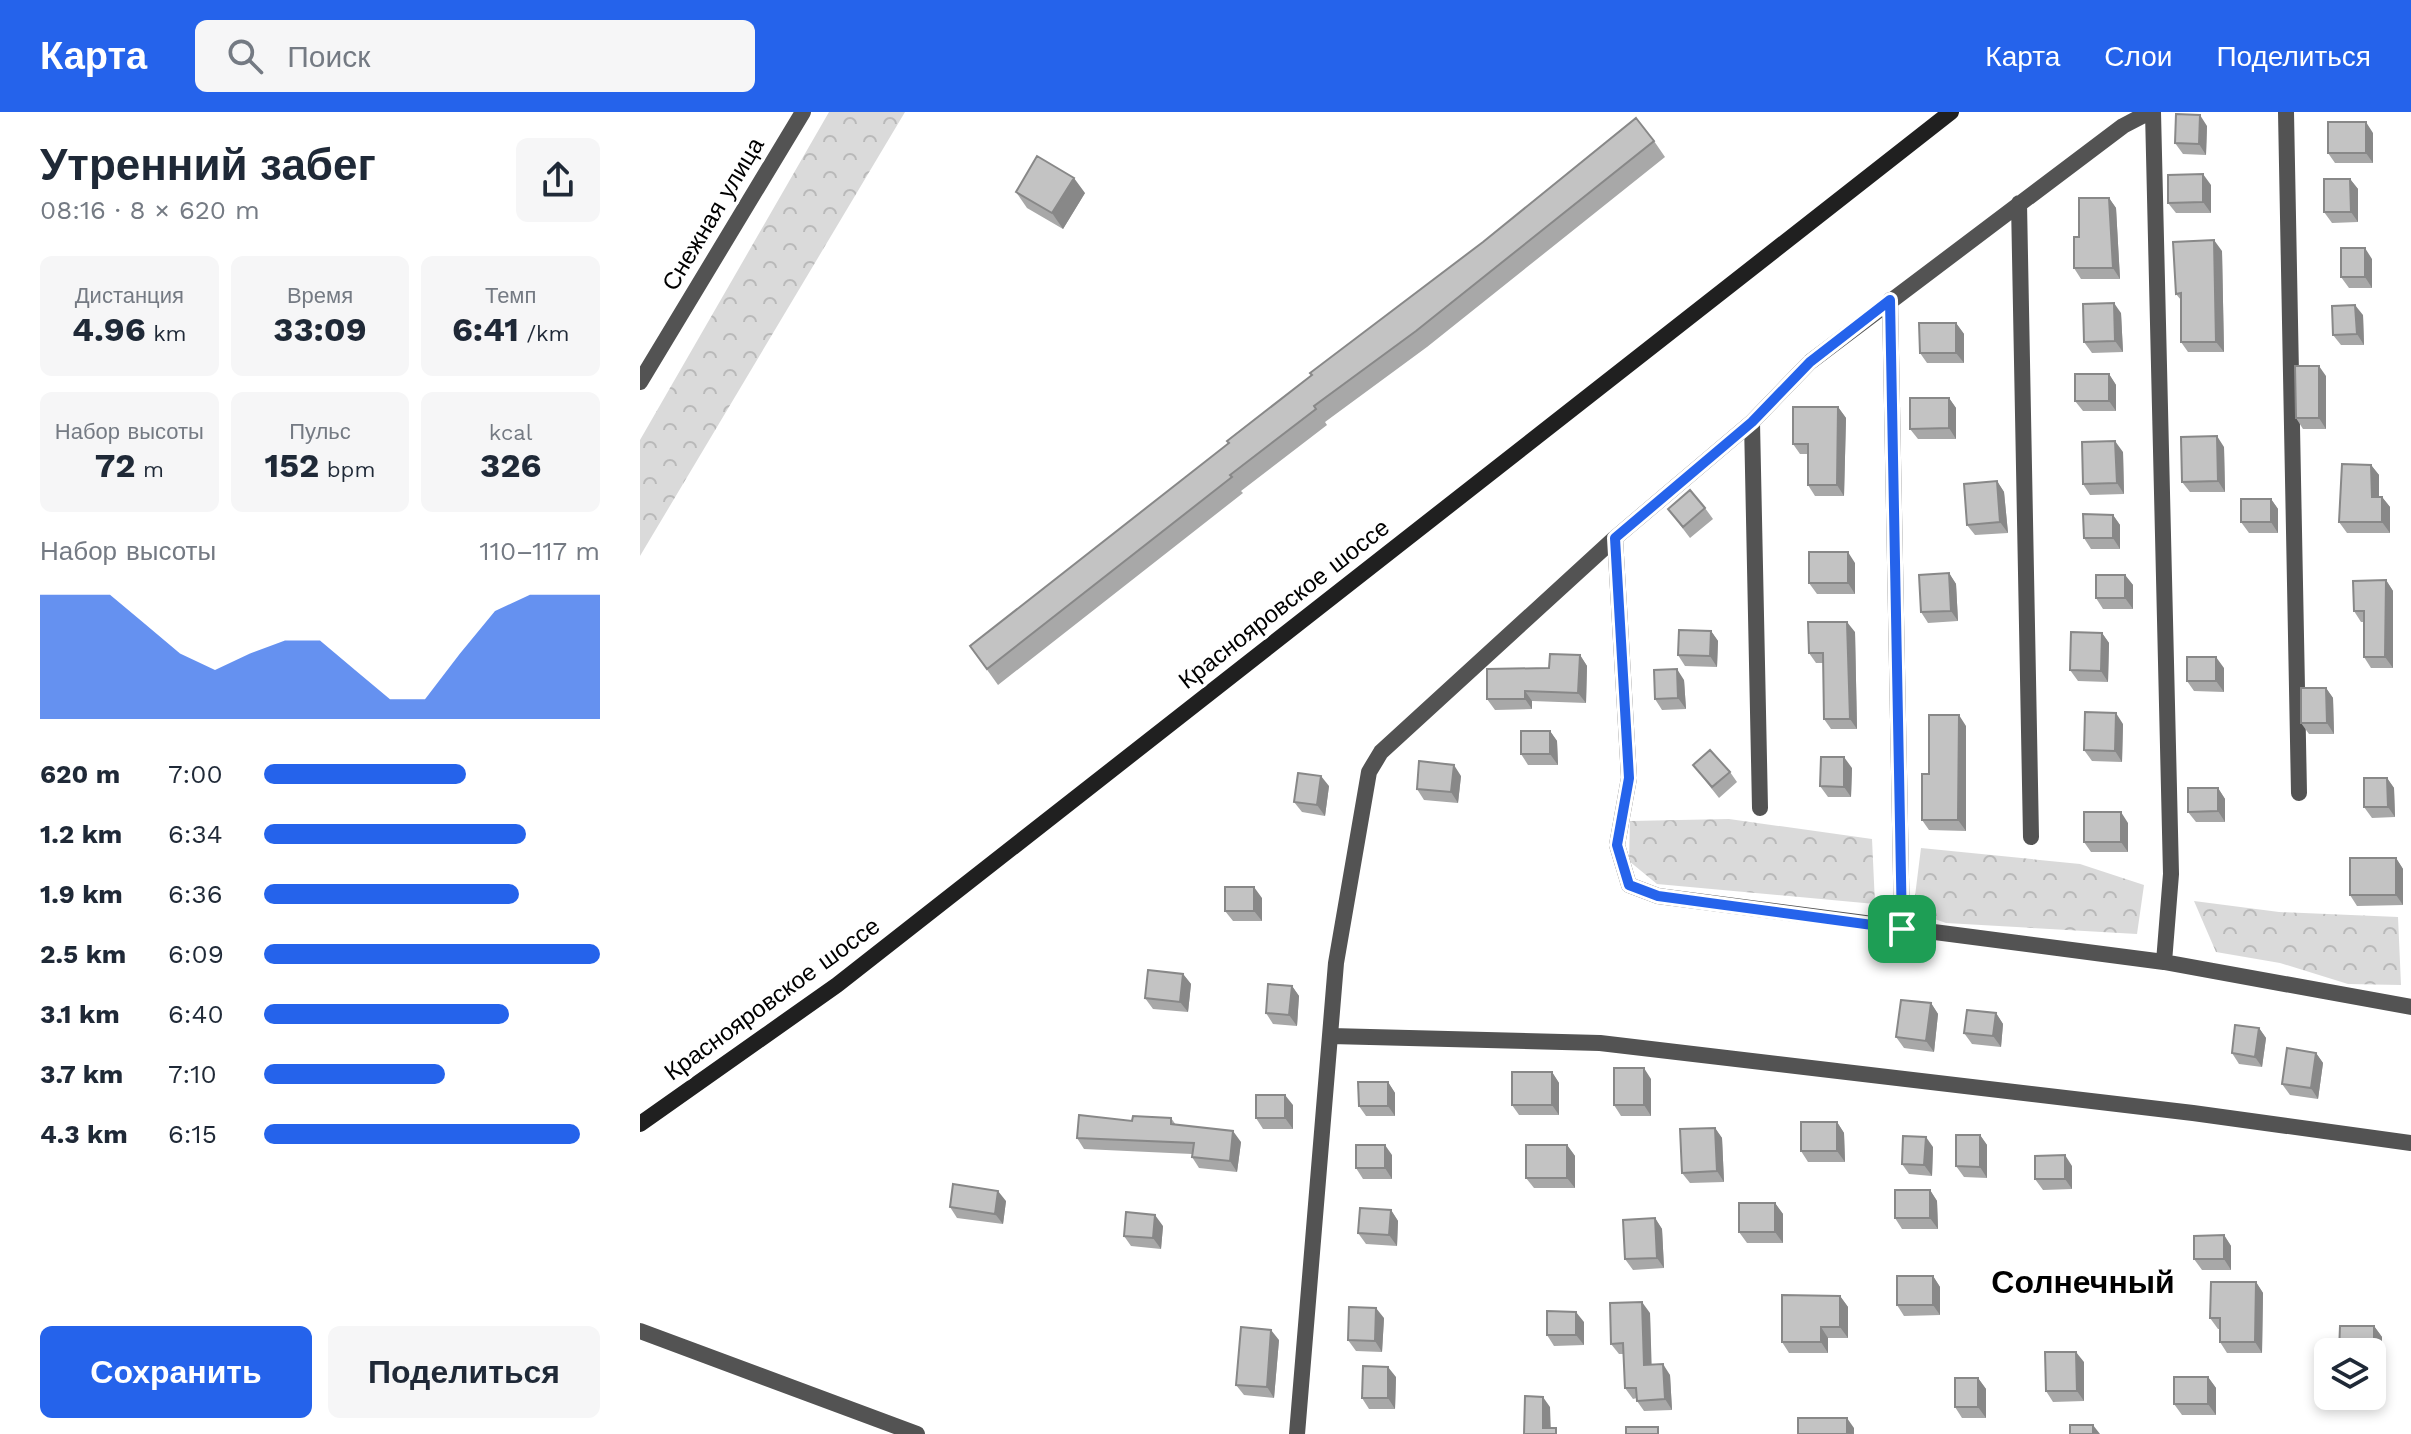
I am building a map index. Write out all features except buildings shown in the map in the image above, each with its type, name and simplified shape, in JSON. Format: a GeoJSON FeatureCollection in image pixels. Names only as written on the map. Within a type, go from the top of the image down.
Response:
{"type":"FeatureCollection","features":[{"type":"Feature","properties":{"kind":"street","name":"Снежная улица"},"geometry":{"type":"LineString","coordinates":[[640,382],[803,112]]}},
{"type":"Feature","properties":{"kind":"street","name":"Краснояровское шоссе"},"geometry":{"type":"LineString","coordinates":[[640,1124],[837,985],[1951,112]]}},
{"type":"Feature","properties":{"kind":"street"},"geometry":{"type":"LineString","coordinates":[[1297,1434],[1336,963],[1369,772],[1381,752],[1615,538],[1752,422],[1810,362],[2123,126],[2152,112],[2171,874],[2164,962]]}},
{"type":"Feature","properties":{"kind":"street"},"geometry":{"type":"LineString","coordinates":[[2286,112],[2299,793]]}},
{"type":"Feature","properties":{"kind":"street"},"geometry":{"type":"LineString","coordinates":[[2019,203],[2031,837]]}},
{"type":"Feature","properties":{"kind":"street"},"geometry":{"type":"LineString","coordinates":[[1890,300],[1902,929]]}},
{"type":"Feature","properties":{"kind":"street"},"geometry":{"type":"LineString","coordinates":[[1752,422],[1760,808]]}},
{"type":"Feature","properties":{"kind":"street"},"geometry":{"type":"LineString","coordinates":[[1615,538],[1629,778],[1617,845],[1629,885],[1658,896],[2164,962],[2411,1007]]}},
{"type":"Feature","properties":{"kind":"street"},"geometry":{"type":"LineString","coordinates":[[1331,1036],[1600,1043],[2193,1113],[2411,1143]]}},
{"type":"Feature","properties":{"kind":"street"},"geometry":{"type":"LineString","coordinates":[[640,1331],[917,1434]]}},
{"type":"Feature","properties":{"kind":"green space"},"geometry":{"type":"Polygon","coordinates":[[[829,112],[905,112],[640,556],[640,440],[829,112]]]}},
{"type":"Feature","properties":{"kind":"green space"},"geometry":{"type":"Polygon","coordinates":[[[1729,819],[1872,839],[1875,904],[1657,884],[1629,861],[1630,821],[1729,819]]]}},
{"type":"Feature","properties":{"kind":"green space"},"geometry":{"type":"Polygon","coordinates":[[[1921,848],[2080,864],[2144,885],[2137,934],[1946,923],[1926,916],[1915,896],[1921,848]]]}},
{"type":"Feature","properties":{"kind":"green space"},"geometry":{"type":"Polygon","coordinates":[[[2194,901],[2279,912],[2398,917],[2401,985],[2348,984],[2280,963],[2216,952],[2194,901]]]}},
{"type":"Feature","properties":{"kind":"district","name":"Солнечный"},"geometry":{"type":"Point","coordinates":[2083,1282]}},
{"type":"Feature","properties":{"kind":"route"},"geometry":{"type":"LineString","coordinates":[[1890,300],[1902,929],[1658,896],[1629,885],[1617,845],[1629,778],[1615,538],[1752,422],[1810,362],[1890,300]]}}]}
